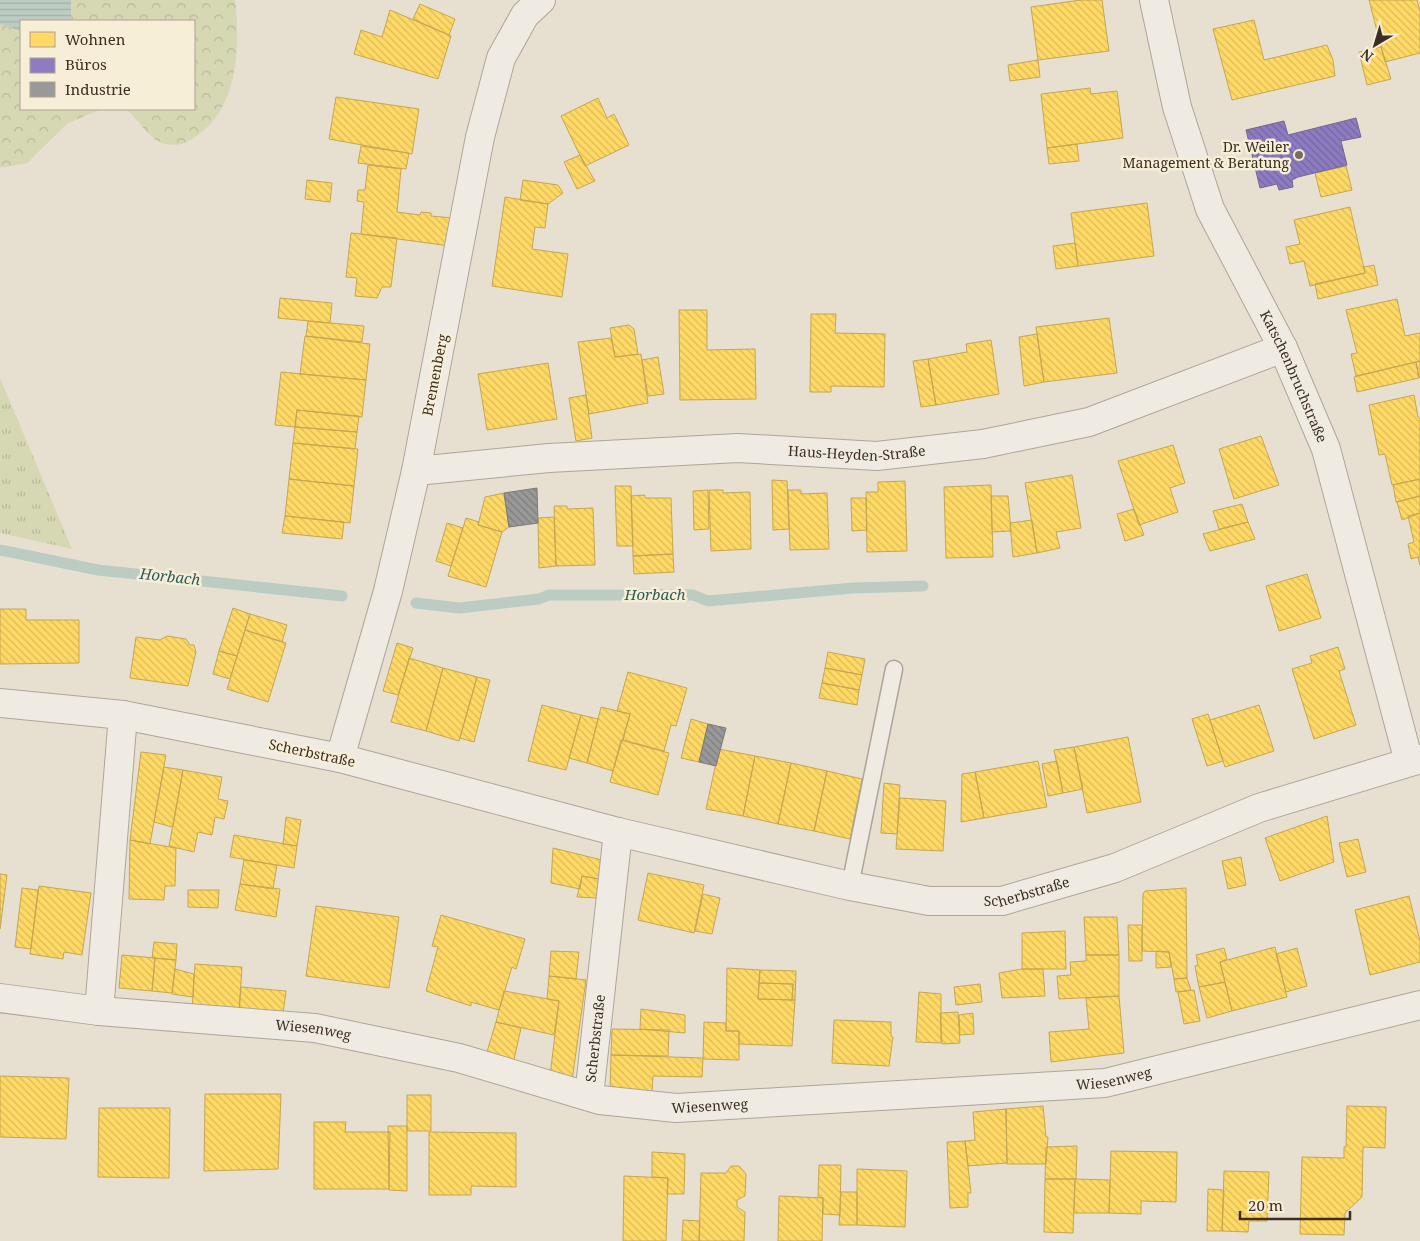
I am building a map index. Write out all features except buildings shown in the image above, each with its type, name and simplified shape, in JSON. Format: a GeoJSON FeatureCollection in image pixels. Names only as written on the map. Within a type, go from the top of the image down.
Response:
{"type":"FeatureCollection","features":[{"type":"Feature","properties":{"kind":"street","name":"Bremenberg"},"geometry":{"type":"LineString","coordinates":[[340,758],[385,601],[416,471],[485,120],[501,58],[525,15],[540,0]]}},
{"type":"Feature","properties":{"kind":"street","name":"Katschenbruchstraße"},"geometry":{"type":"LineString","coordinates":[[1154,0],[1177,107],[1210,209],[1283,348],[1326,449],[1415,760]]}},
{"type":"Feature","properties":{"kind":"street","name":"Haus-Heyden-Straße"},"geometry":{"type":"LineString","coordinates":[[416,471],[549,458],[738,448],[877,456],[983,444],[1089,422],[1283,348]]}},
{"type":"Feature","properties":{"kind":"street","name":"Scherbstraße"},"geometry":{"type":"LineString","coordinates":[[0,703],[123,715],[340,758],[618,832],[850,886],[928,901],[1002,902],[1115,868],[1259,808],[1415,760]]}},
{"type":"Feature","properties":{"kind":"street"},"geometry":{"type":"LineString","coordinates":[[99,1011],[123,715]]}},
{"type":"Feature","properties":{"kind":"street","name":"Scherbstraße"},"geometry":{"type":"LineString","coordinates":[[589,1096],[618,832]]}},
{"type":"Feature","properties":{"kind":"street","name":"Wiesenweg"},"geometry":{"type":"LineString","coordinates":[[0,998],[99,1011],[315,1028],[458,1058],[600,1100],[676,1108],[1104,1083],[1420,1005]]}},
{"type":"Feature","properties":{"kind":"lane"},"geometry":{"type":"LineString","coordinates":[[850,886],[894,669]]}},
{"type":"Feature","properties":{"kind":"green space"},"geometry":{"type":"Polygon","coordinates":[[[71,0],[235,0],[237,18],[236,56],[228,93],[221,110],[210,125],[195,137],[182,144],[170,145],[154,139],[127,110],[195,110],[195,20],[71,20],[71,0]]]}},
{"type":"Feature","properties":{"kind":"green space"},"geometry":{"type":"Polygon","coordinates":[[[0,24],[20,31],[20,110],[100,110],[68,123],[27,163],[0,168],[0,24]]]}},
{"type":"Feature","properties":{"kind":"green space"},"geometry":{"type":"Polygon","coordinates":[[[0,378],[72,549],[0,533],[0,378]]]}},
{"type":"Feature","properties":{"kind":"shaded area"},"geometry":{"type":"Polygon","coordinates":[[[0,0],[71,0],[71,20],[20,20],[20,31],[0,24],[0,0]]]}},
{"type":"Feature","properties":{"kind":"waterway","name":"Horbach"},"geometry":{"type":"LineString","coordinates":[[0,550],[98,570],[342,596]]}},
{"type":"Feature","properties":{"kind":"waterway","name":"Horbach"},"geometry":{"type":"LineString","coordinates":[[416,603],[459,608],[539,599],[549,595],[693,595],[708,601],[853,588],[923,586]]}},
{"type":"Feature","properties":{"kind":"place","name":"Dr. Weiler Management & Beratung"},"geometry":{"type":"Point","coordinates":[1299,155]}}]}
